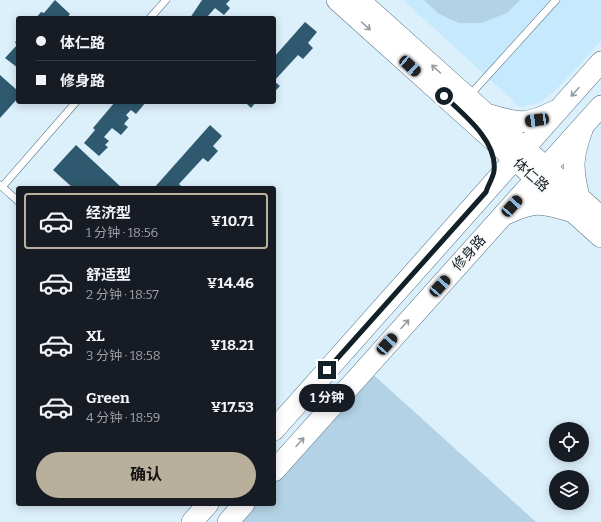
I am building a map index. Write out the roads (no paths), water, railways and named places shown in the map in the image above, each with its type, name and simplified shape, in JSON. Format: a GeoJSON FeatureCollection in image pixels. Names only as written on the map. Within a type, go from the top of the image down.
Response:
{"type":"FeatureCollection","features":[{"type":"Feature","properties":{"kind":"street","name":"体仁路"},"geometry":{"type":"LineString","coordinates":[[337,0],[481,120],[541,173],[576,205],[601,237]]}},
{"type":"Feature","properties":{"kind":"street","name":"体仁路"},"geometry":{"type":"LineString","coordinates":[[359,0],[468,98],[481,120]]}},
{"type":"Feature","properties":{"kind":"street","name":"修身路"},"geometry":{"type":"LineString","coordinates":[[276,428],[601,62]]}},
{"type":"Feature","properties":{"kind":"street","name":"修身路"},"geometry":{"type":"LineString","coordinates":[[276,469],[601,106]]}},
{"type":"Feature","properties":{"kind":"street"},"geometry":{"type":"LineString","coordinates":[[486,192],[494,171],[492,152],[481,120],[516,123],[537,120],[559,109]]}},
{"type":"Feature","properties":{"kind":"street"},"geometry":{"type":"LineString","coordinates":[[503,215],[527,205],[576,205],[574,175],[575,151],[583,127]]}},
{"type":"Feature","properties":{"kind":"street","name":"体仁路"},"geometry":{"type":"LineString","coordinates":[[576,205],[601,217]]}},
{"type":"Feature","properties":{"kind":"street"},"geometry":{"type":"LineString","coordinates":[[192,522],[206,506]]}},
{"type":"Feature","properties":{"kind":"street"},"geometry":{"type":"LineString","coordinates":[[228,522],[242,506]]}},
{"type":"Feature","properties":{"kind":"lane"},"geometry":{"type":"LineString","coordinates":[[152,16],[166,0]]}},
{"type":"Feature","properties":{"kind":"lane"},"geometry":{"type":"LineString","coordinates":[[468,98],[556,0]]}},
{"type":"Feature","properties":{"kind":"lane"},"geometry":{"type":"LineString","coordinates":[[16,199],[1,186],[74,104]]}}]}
